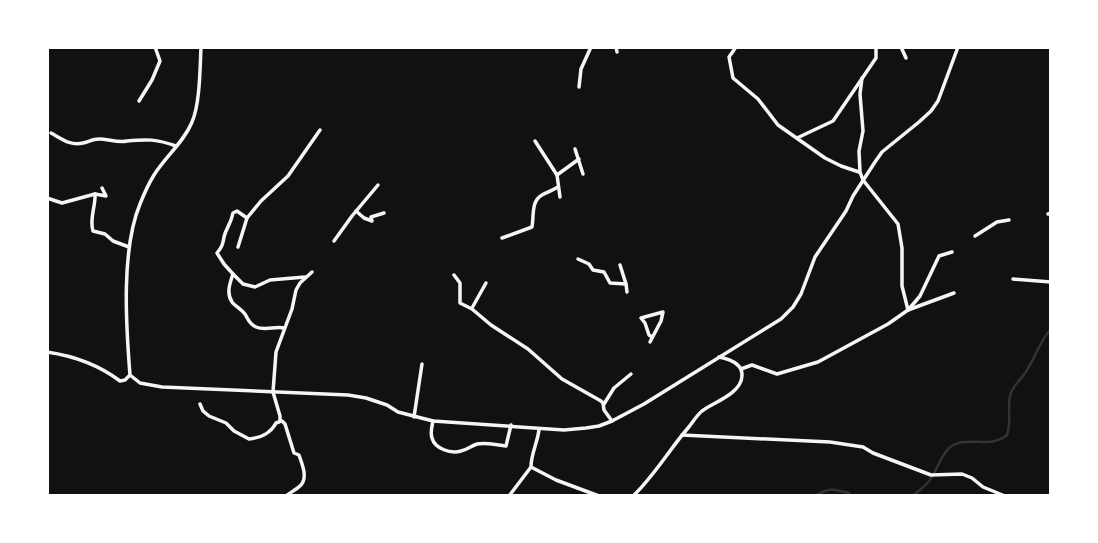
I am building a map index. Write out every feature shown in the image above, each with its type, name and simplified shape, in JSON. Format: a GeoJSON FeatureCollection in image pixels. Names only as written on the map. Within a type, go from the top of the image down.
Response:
{"type":"FeatureCollection","features":[{"type":"Feature","properties":{"kind":"street"},"geometry":{"type":"LineString","coordinates":[[139,101],[160,61],[155,47]]}},
{"type":"Feature","properties":{"kind":"street"},"geometry":{"type":"LineString","coordinates":[[201,47],[199,88],[192,122],[154,175],[139,206],[130,247],[127,286],[130,375],[139,383],[162,387],[348,395],[366,398],[398,412],[433,421],[574,430],[612,421],[667,391],[781,319],[801,294],[815,257],[882,152],[931,111],[944,87],[958,47]]}},
{"type":"Feature","properties":{"kind":"street"},"geometry":{"type":"LineString","coordinates":[[579,87],[581,69],[591,47]]}},
{"type":"Feature","properties":{"kind":"street"},"geometry":{"type":"LineString","coordinates":[[736,47],[729,57],[733,78],[758,99],[778,125],[825,158],[860,172]]}},
{"type":"Feature","properties":{"kind":"street"},"geometry":{"type":"LineString","coordinates":[[797,138],[833,121],[876,58],[876,47]]}},
{"type":"Feature","properties":{"kind":"street"},"geometry":{"type":"LineString","coordinates":[[901,47],[906,58]]}},
{"type":"Feature","properties":{"kind":"street"},"geometry":{"type":"LineString","coordinates":[[862,78],[860,94],[863,131],[859,151],[860,172],[863,180],[898,224],[902,248],[902,286],[908,310]]}},
{"type":"Feature","properties":{"kind":"street"},"geometry":{"type":"LineString","coordinates":[[238,247],[247,218],[288,176],[320,130]]}},
{"type":"Feature","properties":{"kind":"street"},"geometry":{"type":"LineString","coordinates":[[51,133],[62,140],[81,144],[97,139],[124,142],[148,139],[177,146]]}},
{"type":"Feature","properties":{"kind":"street"},"geometry":{"type":"LineString","coordinates":[[535,141],[557,175],[560,197]]}},
{"type":"Feature","properties":{"kind":"street"},"geometry":{"type":"LineString","coordinates":[[575,149],[583,174]]}},
{"type":"Feature","properties":{"kind":"street"},"geometry":{"type":"LineString","coordinates":[[557,175],[579,159]]}},
{"type":"Feature","properties":{"kind":"street"},"geometry":{"type":"LineString","coordinates":[[334,241],[379,185]]}},
{"type":"Feature","properties":{"kind":"street"},"geometry":{"type":"LineString","coordinates":[[502,238],[532,227],[533,207],[537,199],[558,187]]}},
{"type":"Feature","properties":{"kind":"street"},"geometry":{"type":"LineString","coordinates":[[47,198],[62,202],[95,194],[106,196],[102,188]]}},
{"type":"Feature","properties":{"kind":"street"},"geometry":{"type":"LineString","coordinates":[[95,194],[93,231],[130,247]]}},
{"type":"Feature","properties":{"kind":"street"},"geometry":{"type":"LineString","coordinates":[[247,218],[237,211],[233,214],[225,242],[217,253],[243,284],[255,288],[270,280],[306,276]]}},
{"type":"Feature","properties":{"kind":"street"},"geometry":{"type":"LineString","coordinates":[[356,211],[372,221],[371,217],[384,213]]}},
{"type":"Feature","properties":{"kind":"street"},"geometry":{"type":"LineString","coordinates":[[975,236],[998,222],[1009,220]]}},
{"type":"Feature","properties":{"kind":"street"},"geometry":{"type":"LineString","coordinates":[[741,369],[752,365],[778,374],[818,362],[888,324],[908,310],[920,296],[939,256],[952,253]]}},
{"type":"Feature","properties":{"kind":"street"},"geometry":{"type":"LineString","coordinates":[[578,259],[589,264],[593,270],[604,272],[610,284],[626,284]]}},
{"type":"Feature","properties":{"kind":"street"},"geometry":{"type":"LineString","coordinates":[[620,265],[627,292]]}},
{"type":"Feature","properties":{"kind":"street"},"geometry":{"type":"LineString","coordinates":[[280,421],[273,391],[276,352],[296,290],[312,272]]}},
{"type":"Feature","properties":{"kind":"street"},"geometry":{"type":"LineString","coordinates":[[233,274],[229,292],[232,302],[244,313],[248,322],[262,328],[284,328]]}},
{"type":"Feature","properties":{"kind":"street"},"geometry":{"type":"LineString","coordinates":[[454,275],[460,283],[460,303],[528,349],[562,379],[601,401],[612,421]]}},
{"type":"Feature","properties":{"kind":"street"},"geometry":{"type":"LineString","coordinates":[[1013,279],[1051,282]]}},
{"type":"Feature","properties":{"kind":"street"},"geometry":{"type":"LineString","coordinates":[[472,309],[486,283]]}},
{"type":"Feature","properties":{"kind":"street"},"geometry":{"type":"LineString","coordinates":[[908,310],[954,293]]}},
{"type":"Feature","properties":{"kind":"street"},"geometry":{"type":"LineString","coordinates":[[663,312],[661,321],[651,340],[641,318],[663,312]]}},
{"type":"Feature","properties":{"kind":"street"},"geometry":{"type":"LineString","coordinates":[[47,352],[75,358],[104,369],[120,381],[130,375]]}},
{"type":"Feature","properties":{"kind":"street"},"geometry":{"type":"LineString","coordinates":[[633,496],[702,411],[727,397],[740,384],[741,369],[735,362],[719,357]]}},
{"type":"Feature","properties":{"kind":"street"},"geometry":{"type":"LineString","coordinates":[[414,417],[422,364]]}},
{"type":"Feature","properties":{"kind":"street"},"geometry":{"type":"LineString","coordinates":[[603,406],[614,388],[631,374]]}},
{"type":"Feature","properties":{"kind":"street"},"geometry":{"type":"LineString","coordinates":[[200,404],[209,416],[226,423],[249,439],[267,433],[280,421]]}},
{"type":"Feature","properties":{"kind":"street"},"geometry":{"type":"LineString","coordinates":[[280,421],[285,424],[294,453],[299,455],[304,476],[300,486],[286,496]]}},
{"type":"Feature","properties":{"kind":"street"},"geometry":{"type":"LineString","coordinates":[[433,421],[432,441],[447,451],[460,452],[476,444],[506,446],[512,425]]}},
{"type":"Feature","properties":{"kind":"street"},"geometry":{"type":"LineString","coordinates":[[509,496],[531,467],[539,428]]}},
{"type":"Feature","properties":{"kind":"street"},"geometry":{"type":"LineString","coordinates":[[682,435],[830,442],[863,447],[931,475],[962,474],[1005,496]]}},
{"type":"Feature","properties":{"kind":"street"},"geometry":{"type":"LineString","coordinates":[[531,467],[556,480],[599,496]]}},
{"type":"Feature","properties":{"kind":"waterway"},"geometry":{"type":"LineString","coordinates":[[912,496],[930,480],[942,458],[955,444],[993,441],[1007,435],[1011,392],[1051,329]]}},
{"type":"Feature","properties":{"kind":"waterway"},"geometry":{"type":"LineString","coordinates":[[815,496],[832,490],[849,493],[850,496]]}}]}
